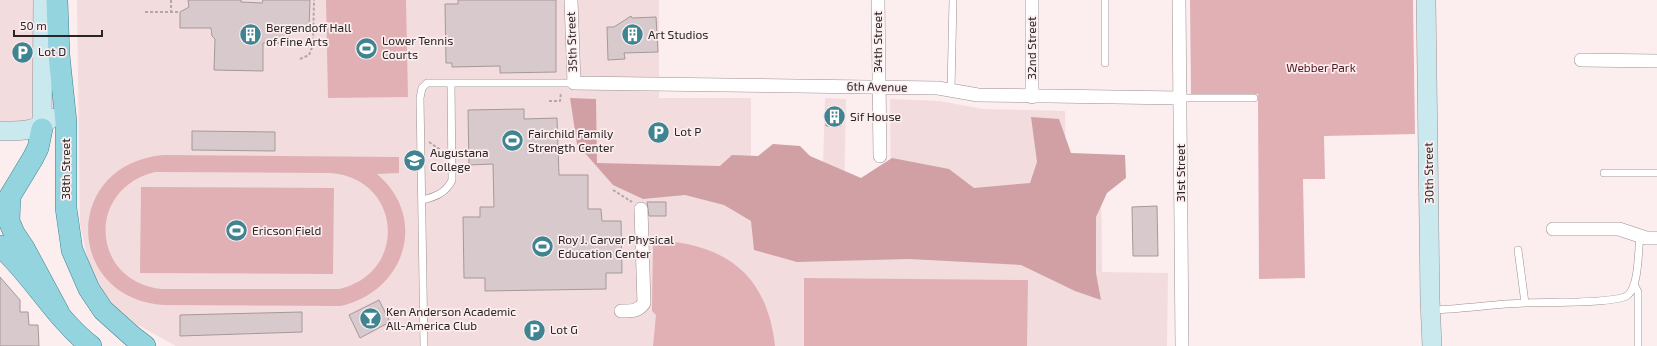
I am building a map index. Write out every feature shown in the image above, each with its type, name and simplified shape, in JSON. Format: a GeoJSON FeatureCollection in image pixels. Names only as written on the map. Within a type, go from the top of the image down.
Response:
{"type":"FeatureCollection","features":[{"type":"Feature","properties":{"kind":"main road","name":"38th Street"},"geometry":{"type":"LineString","coordinates":[[57,0],[62,91],[66,122],[66,208],[72,250],[89,289],[103,310],[145,346]]}},
{"type":"Feature","properties":{"kind":"main road"},"geometry":{"type":"LineString","coordinates":[[43,127],[38,148],[10,196],[9,221],[14,234],[24,248],[59,313]]}},
{"type":"Feature","properties":{"kind":"main road"},"geometry":{"type":"LineString","coordinates":[[2,249],[31,279],[59,313],[91,346]]}},
{"type":"Feature","properties":{"kind":"street"},"geometry":{"type":"LineString","coordinates":[[42,0],[43,127]]}},
{"type":"Feature","properties":{"kind":"street","name":"35th Street"},"geometry":{"type":"LineString","coordinates":[[567,83],[571,0]]}},
{"type":"Feature","properties":{"kind":"street","name":"34th Street"},"geometry":{"type":"LineString","coordinates":[[878,0],[880,156]]}},
{"type":"Feature","properties":{"kind":"street","name":"32nd Street"},"geometry":{"type":"LineString","coordinates":[[1032,0],[1032,97]]}},
{"type":"Feature","properties":{"kind":"street","name":"31st Street"},"geometry":{"type":"LineString","coordinates":[[1179,0],[1182,346]]}},
{"type":"Feature","properties":{"kind":"street","name":"30th Street"},"geometry":{"type":"LineString","coordinates":[[1426,0],[1432,346]]}},
{"type":"Feature","properties":{"kind":"street"},"geometry":{"type":"LineString","coordinates":[[1581,60],[1657,61]]}},
{"type":"Feature","properties":{"kind":"street","name":"6th Avenue"},"geometry":{"type":"LineString","coordinates":[[567,83],[938,88],[978,95],[1180,98]]}},
{"type":"Feature","properties":{"kind":"street"},"geometry":{"type":"LineString","coordinates":[[0,131],[28,130],[43,127],[56,112],[62,91]]}},
{"type":"Feature","properties":{"kind":"street"},"geometry":{"type":"LineString","coordinates":[[622,310],[636,310],[641,308],[644,302],[641,209]]}},
{"type":"Feature","properties":{"kind":"street"},"geometry":{"type":"LineString","coordinates":[[1553,229],[1619,230],[1640,236],[1657,238]]}},
{"type":"Feature","properties":{"kind":"lane"},"geometry":{"type":"LineString","coordinates":[[951,90],[954,0]]}},
{"type":"Feature","properties":{"kind":"lane"},"geometry":{"type":"LineString","coordinates":[[1105,0],[1105,62]]}},
{"type":"Feature","properties":{"kind":"lane"},"geometry":{"type":"LineString","coordinates":[[424,346],[420,98],[422,88],[427,83],[567,83]]}},
{"type":"Feature","properties":{"kind":"lane"},"geometry":{"type":"LineString","coordinates":[[422,200],[437,195],[449,186],[452,180],[451,83]]}},
{"type":"Feature","properties":{"kind":"lane"},"geometry":{"type":"LineString","coordinates":[[1180,98],[1254,98]]}},
{"type":"Feature","properties":{"kind":"lane"},"geometry":{"type":"LineString","coordinates":[[1604,173],[1657,173]]}},
{"type":"Feature","properties":{"kind":"lane"},"geometry":{"type":"LineString","coordinates":[[1431,310],[1525,303],[1586,302],[1622,298],[1628,295],[1634,284],[1640,236]]}},
{"type":"Feature","properties":{"kind":"lane"},"geometry":{"type":"LineString","coordinates":[[1518,250],[1525,303]]}},
{"type":"Feature","properties":{"kind":"lane"},"geometry":{"type":"LineString","coordinates":[[1634,284],[1638,292],[1638,346]]}},
{"type":"Feature","properties":{"kind":"path"},"geometry":{"type":"LineString","coordinates":[[171,0],[171,12]]}},
{"type":"Feature","properties":{"kind":"path"},"geometry":{"type":"LineString","coordinates":[[300,59],[309,55],[313,46],[314,0]]}},
{"type":"Feature","properties":{"kind":"path"},"geometry":{"type":"LineString","coordinates":[[145,12],[180,12]]}},
{"type":"Feature","properties":{"kind":"path"},"geometry":{"type":"LineString","coordinates":[[549,102],[558,102],[561,100],[567,83]]}},
{"type":"Feature","properties":{"kind":"path"},"geometry":{"type":"LineString","coordinates":[[421,137],[452,157]]}},
{"type":"Feature","properties":{"kind":"path"},"geometry":{"type":"LineString","coordinates":[[613,190],[641,209]]}},
{"type":"Feature","properties":{"kind":"shaded area","name":"Lot D"},"geometry":{"type":"Polygon","coordinates":[[[0,0],[35,0],[36,117],[30,121],[0,121],[0,0]]]}},
{"type":"Feature","properties":{"kind":"shaded area","name":"Augustana College"},"geometry":{"type":"Polygon","coordinates":[[[77,0],[659,0],[659,98],[751,98],[751,197],[822,199],[825,98],[846,99],[844,200],[891,201],[890,99],[940,101],[983,109],[1065,111],[1066,175],[1101,174],[1102,272],[1168,273],[1167,346],[176,346],[136,324],[105,297],[88,261],[80,224],[77,0]]]}},
{"type":"Feature","properties":{"kind":"shaded area"},"geometry":{"type":"Polygon","coordinates":[[[570,98],[596,99],[597,163],[720,166],[732,155],[758,156],[773,144],[800,146],[810,156],[861,178],[892,158],[949,169],[974,188],[1030,183],[1037,162],[1031,117],[1059,119],[1071,153],[1125,155],[1126,178],[1107,193],[1096,217],[1096,273],[1101,300],[1075,291],[1021,265],[909,259],[797,262],[754,250],[751,221],[724,205],[685,195],[643,199],[613,185],[577,144],[570,98]]]}},
{"type":"Feature","properties":{"kind":"green space","name":"Lower Tennis Courts"},"geometry":{"type":"Polygon","coordinates":[[[326,0],[406,0],[408,97],[328,98],[326,0]]]}},
{"type":"Feature","properties":{"kind":"green space","name":"Webber Park"},"geometry":{"type":"Polygon","coordinates":[[[1190,0],[1413,0],[1415,134],[1324,136],[1325,179],[1303,179],[1305,278],[1259,279],[1258,94],[1191,94],[1190,0]]]}},
{"type":"Feature","properties":{"kind":"green space"},"geometry":{"type":"Polygon","coordinates":[[[164,155],[399,157],[399,173],[377,174],[393,192],[402,211],[405,231],[402,251],[394,269],[381,285],[363,298],[341,306],[163,305],[130,297],[107,279],[93,256],[88,230],[93,204],[107,181],[131,163],[164,155]],[[155,172],[132,182],[117,196],[108,215],[106,234],[110,253],[121,270],[138,283],[162,289],[339,289],[362,280],[377,265],[386,247],[388,227],[383,208],[372,191],[354,179],[330,173],[155,172]]]}},
{"type":"Feature","properties":{"kind":"green space","name":"Ericson Field"},"geometry":{"type":"Polygon","coordinates":[[[141,187],[334,188],[333,274],[140,273],[141,187]]]}},
{"type":"Feature","properties":{"kind":"green space"},"geometry":{"type":"Polygon","coordinates":[[[653,240],[678,242],[700,247],[720,255],[737,266],[751,281],[762,299],[770,320],[775,346],[653,346],[656,315],[652,311],[653,240]]]}},
{"type":"Feature","properties":{"kind":"green space"},"geometry":{"type":"Polygon","coordinates":[[[804,278],[1028,280],[1027,346],[804,346],[804,278]]]}},
{"type":"Feature","properties":{"kind":"building","name":"Bergendoff Hall of Fine Arts"},"geometry":{"type":"Polygon","coordinates":[[[188,0],[241,0],[241,2],[262,3],[263,0],[310,0],[309,28],[289,28],[289,43],[263,43],[263,71],[214,70],[215,39],[212,36],[211,28],[180,28],[180,12],[189,7],[188,0]]]}},
{"type":"Feature","properties":{"kind":"building"},"geometry":{"type":"Polygon","coordinates":[[[458,0],[556,0],[556,72],[500,73],[500,66],[452,67],[452,63],[446,63],[445,4],[458,4],[458,0]]]}},
{"type":"Feature","properties":{"kind":"building","name":"Art Studios"},"geometry":{"type":"Polygon","coordinates":[[[631,16],[632,18],[656,17],[658,52],[624,53],[625,59],[608,60],[607,27],[614,27],[631,16]]]}},
{"type":"Feature","properties":{"kind":"building","name":"Roy J. Carver Physical Education Center"},"geometry":{"type":"Polygon","coordinates":[[[524,109],[524,119],[557,118],[559,175],[588,175],[588,209],[601,209],[602,221],[621,221],[622,273],[606,273],[606,289],[485,291],[485,278],[464,278],[463,217],[480,217],[480,207],[494,207],[493,164],[469,165],[468,110],[524,109]]]}},
{"type":"Feature","properties":{"kind":"building","name":"Sif House"},"geometry":{"type":"Polygon","coordinates":[[[826,109],[841,109],[841,126],[826,126],[826,109]]]}},
{"type":"Feature","properties":{"kind":"building"},"geometry":{"type":"Polygon","coordinates":[[[192,131],[275,132],[275,151],[192,150],[192,131]]]}},
{"type":"Feature","properties":{"kind":"building"},"geometry":{"type":"Polygon","coordinates":[[[647,202],[666,202],[666,216],[649,216],[647,202]]]}},
{"type":"Feature","properties":{"kind":"building"},"geometry":{"type":"Polygon","coordinates":[[[1157,206],[1158,256],[1133,256],[1132,207],[1157,206]]]}},
{"type":"Feature","properties":{"kind":"building"},"geometry":{"type":"Polygon","coordinates":[[[0,277],[20,300],[20,312],[28,312],[29,325],[38,325],[39,346],[0,346],[0,277]]]}},
{"type":"Feature","properties":{"kind":"building","name":"Ken Anderson Academic All-America Club"},"geometry":{"type":"Polygon","coordinates":[[[379,300],[390,322],[360,338],[349,315],[379,300]]]}},
{"type":"Feature","properties":{"kind":"building"},"geometry":{"type":"Polygon","coordinates":[[[302,312],[302,332],[180,336],[180,315],[302,312]]]}},
{"type":"Feature","properties":{"kind":"place","name":"Bergendoff Hall of Fine Arts"},"geometry":{"type":"Point","coordinates":[250,35]}},
{"type":"Feature","properties":{"kind":"place","name":"Art Studios"},"geometry":{"type":"Point","coordinates":[632,35]}},
{"type":"Feature","properties":{"kind":"place","name":"Lower Tennis Courts"},"geometry":{"type":"Point","coordinates":[367,48]}},
{"type":"Feature","properties":{"kind":"place","name":"Lot D"},"geometry":{"type":"Point","coordinates":[22,52]}},
{"type":"Feature","properties":{"kind":"place","name":"Sif House"},"geometry":{"type":"Point","coordinates":[834,117]}},
{"type":"Feature","properties":{"kind":"place","name":"Lot P"},"geometry":{"type":"Point","coordinates":[659,132]}},
{"type":"Feature","properties":{"kind":"place","name":"Fairchild Family Strength Center"},"geometry":{"type":"Point","coordinates":[513,141]}},
{"type":"Feature","properties":{"kind":"place","name":"Augustana College"},"geometry":{"type":"Point","coordinates":[415,160]}},
{"type":"Feature","properties":{"kind":"place","name":"Ericson Field"},"geometry":{"type":"Point","coordinates":[237,231]}},
{"type":"Feature","properties":{"kind":"place","name":"Roy J. Carver Physical Education Center"},"geometry":{"type":"Point","coordinates":[543,247]}},
{"type":"Feature","properties":{"kind":"place","name":"Ken Anderson Academic All-America Club"},"geometry":{"type":"Point","coordinates":[370,319]}},
{"type":"Feature","properties":{"kind":"place","name":"Lot G"},"geometry":{"type":"Point","coordinates":[534,330]}}]}
